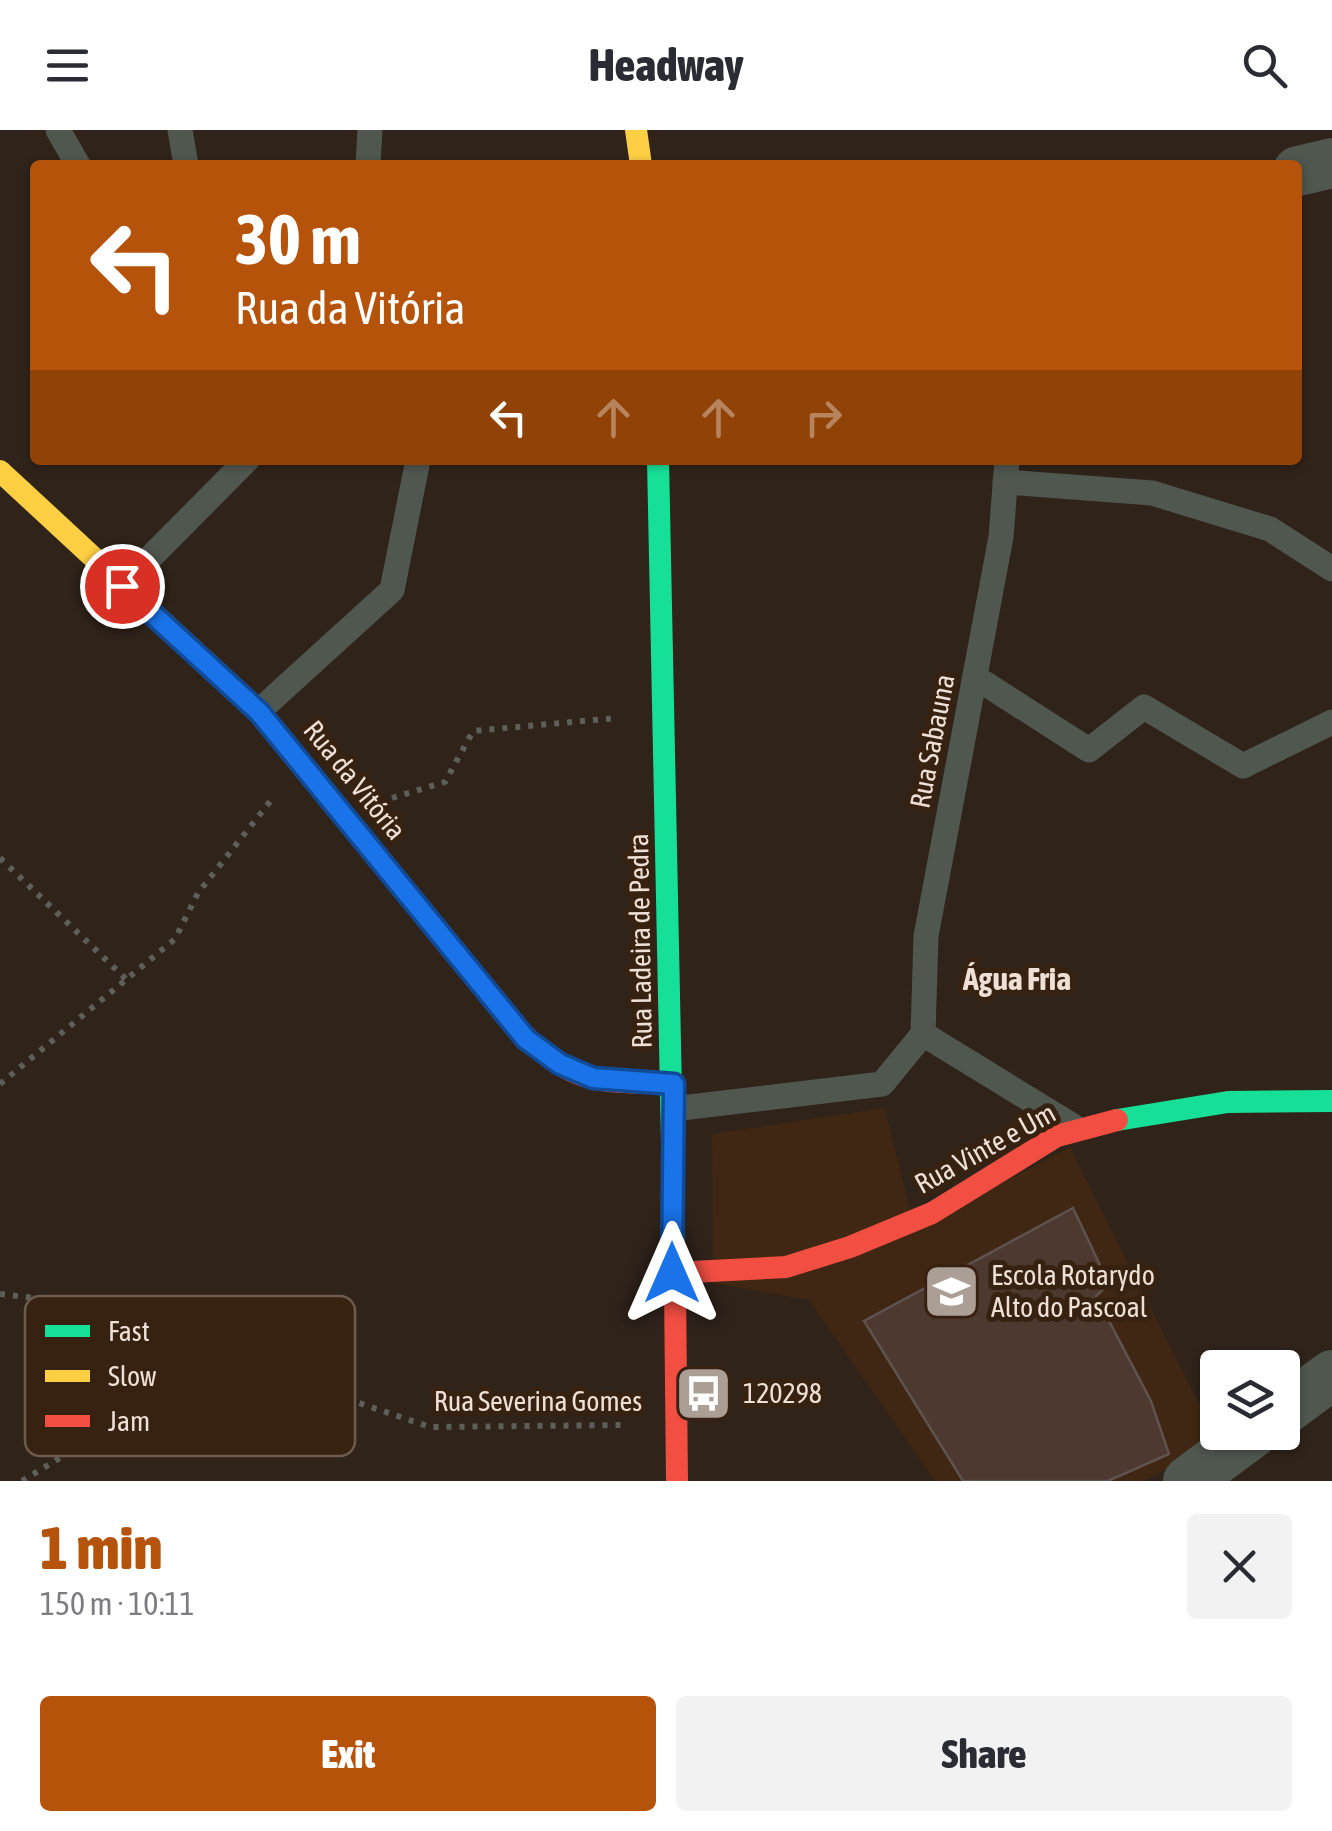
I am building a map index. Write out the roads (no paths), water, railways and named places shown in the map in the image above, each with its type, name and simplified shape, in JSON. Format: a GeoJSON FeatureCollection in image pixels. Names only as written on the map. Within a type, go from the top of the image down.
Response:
{"type":"FeatureCollection","features":[{"type":"Feature","properties":{"kind":"street"},"geometry":{"type":"LineString","coordinates":[[636,130],[640,160]]}},
{"type":"Feature","properties":{"kind":"street"},"geometry":{"type":"LineString","coordinates":[[1302,170],[1332,163]]}},
{"type":"Feature","properties":{"kind":"street","name":"Rua Ladeira de Pedra"},"geometry":{"type":"LineString","coordinates":[[658,465],[674,1096],[672,1273],[677,1481]]}},
{"type":"Feature","properties":{"kind":"street","name":"Rua da Vitória"},"geometry":{"type":"LineString","coordinates":[[0,472],[259,712],[526,1039],[560,1064],[593,1078],[674,1096]]}},
{"type":"Feature","properties":{"kind":"street","name":"Rua Vinte e Um"},"geometry":{"type":"LineString","coordinates":[[672,1273],[786,1266],[850,1248],[932,1213],[1058,1136],[1078,1130],[1228,1102],[1332,1101]]}},
{"type":"Feature","properties":{"kind":"street"},"geometry":{"type":"LineString","coordinates":[[1300,1399],[1332,1376]]}},
{"type":"Feature","properties":{"kind":"street"},"geometry":{"type":"LineString","coordinates":[[1188,1481],[1230,1450]]}},
{"type":"Feature","properties":{"kind":"lane"},"geometry":{"type":"LineString","coordinates":[[58,130],[75,160]]}},
{"type":"Feature","properties":{"kind":"lane"},"geometry":{"type":"LineString","coordinates":[[180,130],[185,160]]}},
{"type":"Feature","properties":{"kind":"lane"},"geometry":{"type":"LineString","coordinates":[[368,160],[370,130]]}},
{"type":"Feature","properties":{"kind":"lane"},"geometry":{"type":"LineString","coordinates":[[122,586],[243,465]]}},
{"type":"Feature","properties":{"kind":"lane"},"geometry":{"type":"LineString","coordinates":[[259,712],[392,590],[417,465]]}},
{"type":"Feature","properties":{"kind":"lane"},"geometry":{"type":"LineString","coordinates":[[1006,471],[1152,493],[1270,529],[1332,569]]}},
{"type":"Feature","properties":{"kind":"lane","name":"Rua Sabauna"},"geometry":{"type":"LineString","coordinates":[[923,1034],[926,936],[1001,537],[1006,471]]}},
{"type":"Feature","properties":{"kind":"lane"},"geometry":{"type":"LineString","coordinates":[[975,677],[1089,750],[1144,707],[1244,766],[1332,722]]}},
{"type":"Feature","properties":{"kind":"lane"},"geometry":{"type":"LineString","coordinates":[[674,1096],[882,1084],[923,1034],[1078,1130]]}},
{"type":"Feature","properties":{"kind":"place","name":"Escola Rotarydo Alto do Pascoal"},"geometry":{"type":"Point","coordinates":[952,1291]}},
{"type":"Feature","properties":{"kind":"place","name":"120298"},"geometry":{"type":"Point","coordinates":[704,1393]}},
{"type":"Feature","properties":{"kind":"district","name":"Água Fria"},"geometry":{"type":"Point","coordinates":[1017,978]}}]}
